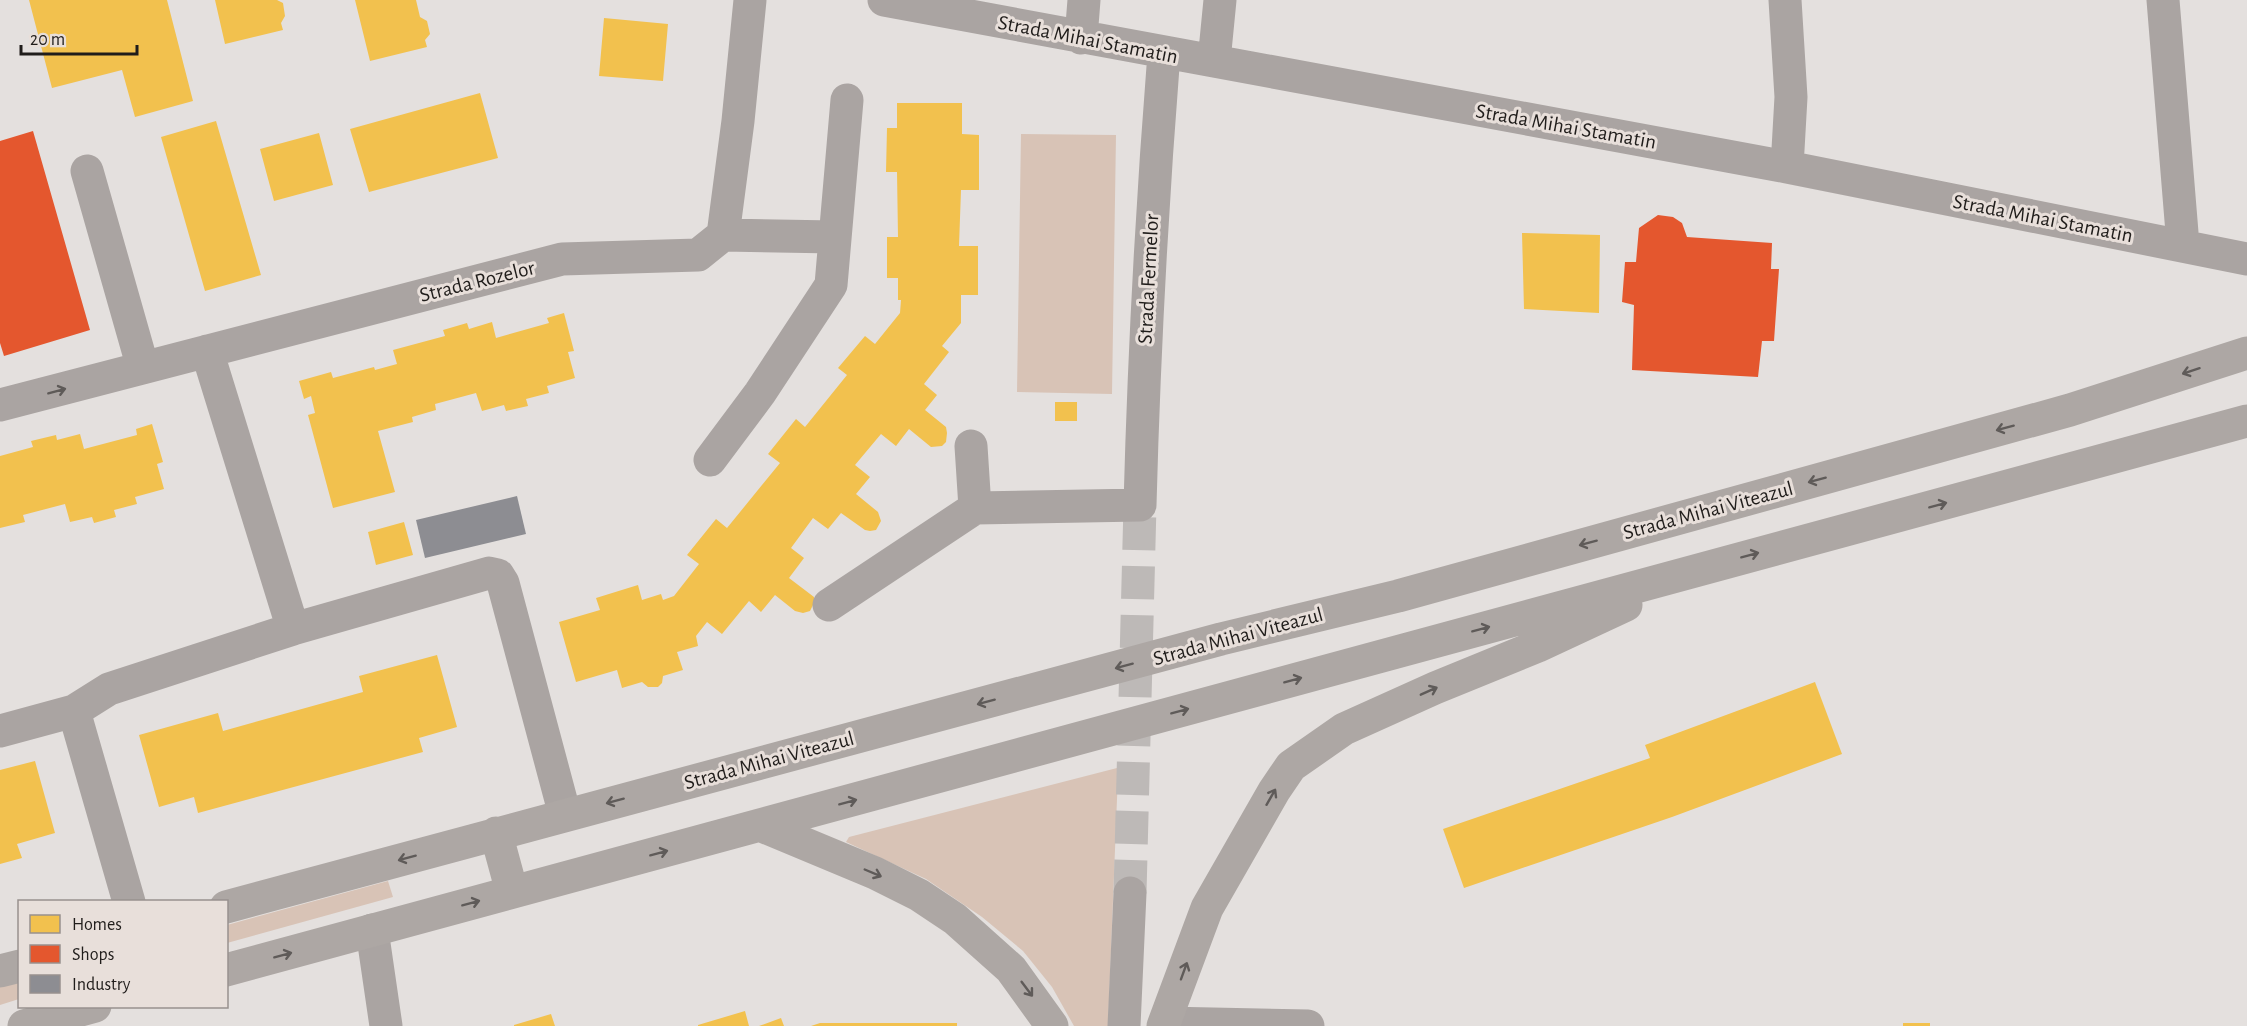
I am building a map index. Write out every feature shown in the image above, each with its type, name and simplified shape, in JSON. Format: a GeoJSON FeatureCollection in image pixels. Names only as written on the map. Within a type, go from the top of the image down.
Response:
{"type":"FeatureCollection","features":[{"type":"Feature","properties":{"kind":"main road","name":"Strada Mihai Viteazul"},"geometry":{"type":"LineString","coordinates":[[228,907],[496,833],[1221,639],[1398,596],[2070,410],[2247,353]]}},
{"type":"Feature","properties":{"kind":"main road"},"geometry":{"type":"LineString","coordinates":[[228,969],[2247,421]]}},
{"type":"Feature","properties":{"kind":"main road"},"geometry":{"type":"LineString","coordinates":[[1164,1024],[1207,908],[1274,791],[1291,766],[1344,729],[1435,688],[1538,646],[1703,568]]}},
{"type":"Feature","properties":{"kind":"main road"},"geometry":{"type":"LineString","coordinates":[[762,825],[875,873],[919,895],[955,919],[1011,969],[1052,1026]]}},
{"type":"Feature","properties":{"kind":"main road"},"geometry":{"type":"LineString","coordinates":[[496,833],[512,892]]}},
{"type":"Feature","properties":{"kind":"main road"},"geometry":{"type":"LineString","coordinates":[[0,971],[18,966]]}},
{"type":"Feature","properties":{"kind":"main road"},"geometry":{"type":"LineString","coordinates":[[24,1026],[88,1008]]}},
{"type":"Feature","properties":{"kind":"street"},"geometry":{"type":"LineString","coordinates":[[750,0],[738,121],[723,235],[835,237]]}},
{"type":"Feature","properties":{"kind":"street","name":"Strada Mihai Stamatin"},"geometry":{"type":"LineString","coordinates":[[884,0],[957,7],[1081,38],[1787,167],[2247,259]]}},
{"type":"Feature","properties":{"kind":"street"},"geometry":{"type":"LineString","coordinates":[[1081,38],[1084,0]]}},
{"type":"Feature","properties":{"kind":"street"},"geometry":{"type":"LineString","coordinates":[[1214,62],[1220,0]]}},
{"type":"Feature","properties":{"kind":"street"},"geometry":{"type":"LineString","coordinates":[[1785,0],[1791,97],[1787,167]]}},
{"type":"Feature","properties":{"kind":"street"},"geometry":{"type":"LineString","coordinates":[[2163,0],[2183,245]]}},
{"type":"Feature","properties":{"kind":"street","name":"Strada Fermelor"},"geometry":{"type":"LineString","coordinates":[[975,508],[1140,505],[1151,224],[1164,53]]}},
{"type":"Feature","properties":{"kind":"street"},"geometry":{"type":"LineString","coordinates":[[710,460],[760,393],[831,285],[847,100]]}},
{"type":"Feature","properties":{"kind":"street"},"geometry":{"type":"LineString","coordinates":[[87,171],[142,368]]}},
{"type":"Feature","properties":{"kind":"street","name":"Strada Rozelor"},"geometry":{"type":"LineString","coordinates":[[0,405],[562,259],[698,255],[723,235]]}},
{"type":"Feature","properties":{"kind":"street"},"geometry":{"type":"LineString","coordinates":[[207,351],[293,629]]}},
{"type":"Feature","properties":{"kind":"street"},"geometry":{"type":"LineString","coordinates":[[829,605],[975,508],[971,446]]}},
{"type":"Feature","properties":{"kind":"street"},"geometry":{"type":"LineString","coordinates":[[0,731],[74,711],[109,689],[293,629],[489,573],[498,575],[503,584],[565,815]]}},
{"type":"Feature","properties":{"kind":"street"},"geometry":{"type":"LineString","coordinates":[[74,711],[128,900]]}},
{"type":"Feature","properties":{"kind":"street"},"geometry":{"type":"LineString","coordinates":[[1124,1026],[1130,893]]}},
{"type":"Feature","properties":{"kind":"street"},"geometry":{"type":"LineString","coordinates":[[372,930],[386,1026]]}},
{"type":"Feature","properties":{"kind":"street"},"geometry":{"type":"LineString","coordinates":[[1164,1024],[1308,1026]]}},
{"type":"Feature","properties":{"kind":"shaded area"},"geometry":{"type":"Polygon","coordinates":[[[1021,134],[1116,135],[1112,394],[1017,392],[1021,134]]]}},
{"type":"Feature","properties":{"kind":"shaded area"},"geometry":{"type":"Polygon","coordinates":[[[1117,768],[1108,1026],[1074,1026],[1052,987],[1023,951],[982,917],[926,879],[846,842],[849,837],[1117,768]]]}},
{"type":"Feature","properties":{"kind":"shaded area"},"geometry":{"type":"Polygon","coordinates":[[[388,881],[393,897],[228,943],[228,925],[388,881]]]}},
{"type":"Feature","properties":{"kind":"shaded area"},"geometry":{"type":"Polygon","coordinates":[[[18,981],[18,999],[0,1005],[0,987],[18,981]]]}},
{"type":"Feature","properties":{"kind":"building: Homes"},"geometry":{"type":"Polygon","coordinates":[[[29,0],[167,0],[193,101],[135,117],[122,70],[52,88],[29,0]]]}},
{"type":"Feature","properties":{"kind":"building: Homes"},"geometry":{"type":"Polygon","coordinates":[[[215,0],[277,0],[283,3],[285,16],[281,23],[283,30],[225,44],[215,0]]]}},
{"type":"Feature","properties":{"kind":"building: Homes"},"geometry":{"type":"Polygon","coordinates":[[[355,0],[416,0],[420,17],[427,21],[430,34],[425,40],[427,47],[370,61],[355,0]]]}},
{"type":"Feature","properties":{"kind":"building: Homes"},"geometry":{"type":"Polygon","coordinates":[[[604,18],[668,24],[663,81],[599,76],[604,18]]]}},
{"type":"Feature","properties":{"kind":"building: Homes"},"geometry":{"type":"Polygon","coordinates":[[[480,93],[498,158],[369,192],[350,129],[480,93]]]}},
{"type":"Feature","properties":{"kind":"building: Homes"},"geometry":{"type":"Polygon","coordinates":[[[897,103],[962,103],[962,134],[979,135],[979,190],[961,190],[959,246],[978,246],[978,295],[961,295],[961,323],[942,346],[949,352],[924,384],[937,395],[925,410],[946,427],[946,442],[942,446],[931,447],[909,429],[896,446],[881,434],[855,465],[870,477],[856,494],[878,512],[881,521],[876,530],[870,531],[841,513],[828,529],[813,518],[791,548],[804,558],[789,578],[814,597],[810,611],[803,613],[795,611],[775,595],[761,612],[749,601],[722,634],[707,622],[696,636],[698,646],[677,652],[683,670],[663,676],[662,683],[658,687],[648,687],[642,682],[622,688],[617,670],[576,682],[559,622],[600,610],[596,598],[638,585],[642,600],[661,594],[663,600],[674,596],[699,564],[687,555],[716,519],[727,528],[780,463],[768,454],[796,419],[805,427],[847,375],[838,368],[865,336],[875,344],[900,313],[898,278],[887,278],[887,237],[898,237],[897,172],[886,172],[887,128],[897,128],[897,103]]]}},
{"type":"Feature","properties":{"kind":"building: Homes"},"geometry":{"type":"Polygon","coordinates":[[[216,121],[261,275],[205,291],[161,137],[216,121]]]}},
{"type":"Feature","properties":{"kind":"building: Homes"},"geometry":{"type":"Polygon","coordinates":[[[319,133],[333,185],[274,201],[260,149],[319,133]]]}},
{"type":"Feature","properties":{"kind":"building: Homes"},"geometry":{"type":"Polygon","coordinates":[[[1522,233],[1600,235],[1599,313],[1524,309],[1522,233]]]}},
{"type":"Feature","properties":{"kind":"building: Homes"},"geometry":{"type":"Polygon","coordinates":[[[564,313],[574,351],[568,352],[575,378],[547,386],[549,393],[526,399],[528,406],[506,411],[504,405],[482,411],[476,393],[435,404],[436,410],[412,417],[413,422],[378,431],[395,492],[333,508],[308,415],[315,413],[311,396],[304,399],[299,381],[331,372],[333,378],[374,367],[375,370],[397,364],[393,350],[445,336],[443,330],[467,323],[469,329],[492,322],[496,338],[549,323],[547,318],[564,313]]]}},
{"type":"Feature","properties":{"kind":"building: Homes"},"geometry":{"type":"Polygon","coordinates":[[[1055,402],[1077,402],[1077,421],[1055,421],[1055,402]]]}},
{"type":"Feature","properties":{"kind":"building: Homes"},"geometry":{"type":"Polygon","coordinates":[[[152,424],[163,462],[157,464],[164,489],[135,497],[137,504],[114,510],[116,517],[94,523],[92,517],[70,522],[65,504],[23,515],[25,522],[0,528],[0,456],[33,447],[31,441],[56,435],[57,440],[80,434],[84,449],[137,435],[136,429],[152,424]]]}},
{"type":"Feature","properties":{"kind":"building: Homes"},"geometry":{"type":"Polygon","coordinates":[[[404,522],[413,555],[376,565],[368,532],[404,522]]]}},
{"type":"Feature","properties":{"kind":"building: Homes"},"geometry":{"type":"Polygon","coordinates":[[[437,655],[457,727],[419,738],[423,752],[198,813],[194,797],[159,807],[139,735],[218,713],[223,731],[363,692],[359,676],[437,655]]]}},
{"type":"Feature","properties":{"kind":"building: Homes"},"geometry":{"type":"Polygon","coordinates":[[[1815,682],[1842,754],[1672,817],[1464,888],[1443,829],[1650,758],[1645,745],[1815,682]]]}},
{"type":"Feature","properties":{"kind":"building: Homes"},"geometry":{"type":"Polygon","coordinates":[[[35,761],[55,833],[17,844],[22,858],[0,864],[0,770],[35,761]]]}},
{"type":"Feature","properties":{"kind":"building: Homes"},"geometry":{"type":"Polygon","coordinates":[[[745,1011],[749,1026],[698,1026],[698,1025],[745,1011]]]}},
{"type":"Feature","properties":{"kind":"building: Homes"},"geometry":{"type":"Polygon","coordinates":[[[551,1014],[555,1026],[514,1026],[514,1025],[551,1014]]]}},
{"type":"Feature","properties":{"kind":"building: Homes"},"geometry":{"type":"Polygon","coordinates":[[[781,1018],[784,1026],[759,1026],[781,1018]]]}},
{"type":"Feature","properties":{"kind":"building: Homes"},"geometry":{"type":"Polygon","coordinates":[[[820,1023],[957,1023],[957,1026],[811,1026],[820,1023]]]}},
{"type":"Feature","properties":{"kind":"building: Homes"},"geometry":{"type":"Polygon","coordinates":[[[1903,1023],[1930,1023],[1930,1026],[1903,1026],[1903,1023]]]}},
{"type":"Feature","properties":{"kind":"building: Shops"},"geometry":{"type":"Polygon","coordinates":[[[33,131],[90,330],[4,356],[0,343],[0,141],[33,131]]]}},
{"type":"Feature","properties":{"kind":"building: Shops"},"geometry":{"type":"Polygon","coordinates":[[[1658,215],[1673,217],[1682,223],[1687,237],[1772,243],[1771,269],[1779,269],[1774,341],[1762,341],[1758,377],[1632,370],[1634,305],[1622,302],[1625,262],[1636,262],[1639,228],[1658,215]]]}},
{"type":"Feature","properties":{"kind":"building: Industry"},"geometry":{"type":"Polygon","coordinates":[[[517,496],[526,534],[425,558],[416,520],[517,496]]]}},
{"type":"Feature","properties":{"kind":"tunnel"},"geometry":{"type":"LineString","coordinates":[[1130,893],[1140,505]]}}]}
